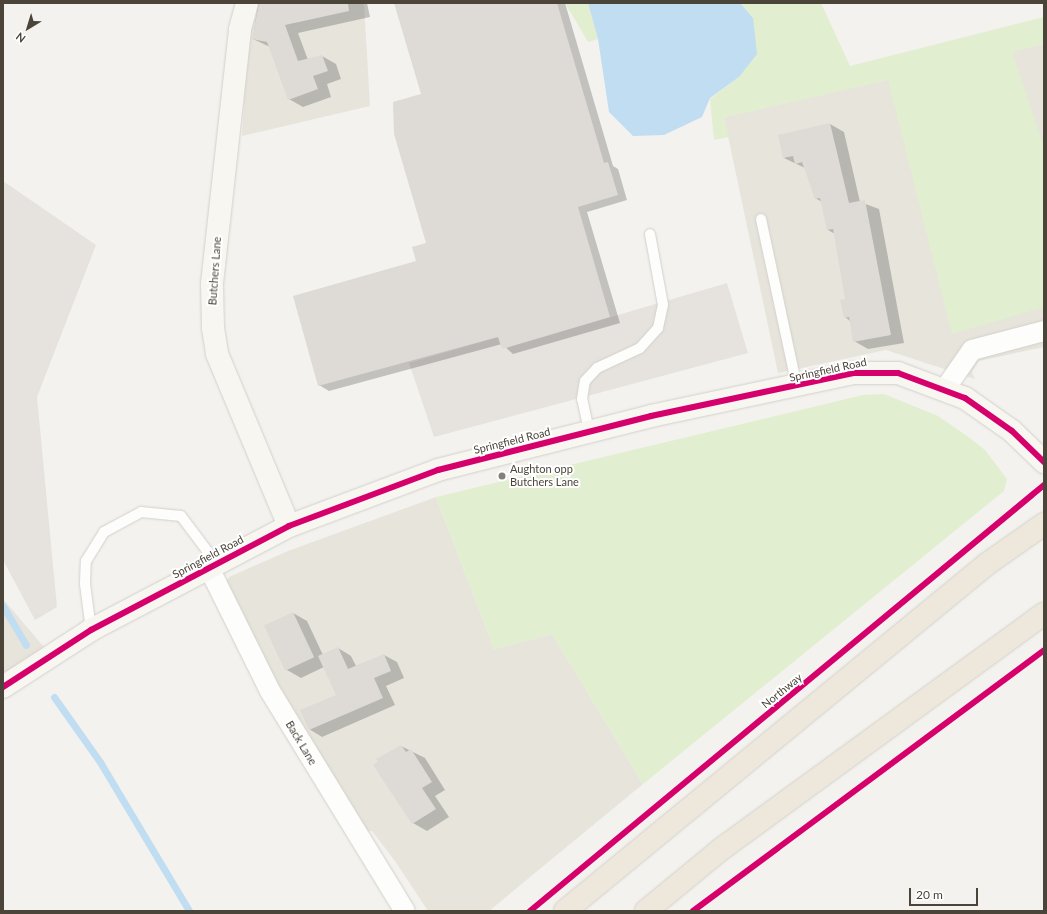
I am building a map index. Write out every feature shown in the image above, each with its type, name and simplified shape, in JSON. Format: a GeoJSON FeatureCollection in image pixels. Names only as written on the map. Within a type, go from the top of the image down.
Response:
{"type":"FeatureCollection","features":[{"type":"Feature","properties":{"kind":"highway"},"geometry":{"type":"LineString","coordinates":[[569,910],[987,564],[1044,524]]}},
{"type":"Feature","properties":{"kind":"highway"},"geometry":{"type":"LineString","coordinates":[[646,911],[727,845],[1044,614]]}},
{"type":"Feature","properties":{"kind":"street","name":"Butchers Lane"},"geometry":{"type":"LineString","coordinates":[[247,3],[240,30],[215,261],[213,328],[217,354],[289,526]]}},
{"type":"Feature","properties":{"kind":"street"},"geometry":{"type":"LineString","coordinates":[[945,389],[972,350],[1044,331]]}},
{"type":"Feature","properties":{"kind":"street","name":"Springfield Road"},"geometry":{"type":"LineString","coordinates":[[3,688],[91,630],[289,526],[438,470],[589,431],[876,371],[898,373],[945,389],[990,414],[1044,462]]}},
{"type":"Feature","properties":{"kind":"street","name":"Back Lane"},"geometry":{"type":"LineString","coordinates":[[213,566],[270,691],[405,911]]}},
{"type":"Feature","properties":{"kind":"lane"},"geometry":{"type":"LineString","coordinates":[[761,219],[797,387]]}},
{"type":"Feature","properties":{"kind":"lane"},"geometry":{"type":"LineString","coordinates":[[589,431],[582,399],[585,381],[597,368],[640,348],[658,328],[663,305],[650,234]]}},
{"type":"Feature","properties":{"kind":"lane"},"geometry":{"type":"LineString","coordinates":[[91,630],[85,584],[86,561],[104,532],[110,528],[141,512],[181,516],[213,566]]}},
{"type":"Feature","properties":{"kind":"shaded area"},"geometry":{"type":"Polygon","coordinates":[[[256,3],[364,3],[370,106],[242,136],[248,38],[256,3]]]}},
{"type":"Feature","properties":{"kind":"shaded area"},"geometry":{"type":"Polygon","coordinates":[[[1044,44],[1044,347],[979,361],[972,372],[975,379],[886,350],[778,373],[724,117],[1044,44]]]}},
{"type":"Feature","properties":{"kind":"shaded area"},"geometry":{"type":"Polygon","coordinates":[[[3,181],[96,245],[37,397],[57,607],[35,620],[3,560],[3,181]]]}},
{"type":"Feature","properties":{"kind":"shaded area"},"geometry":{"type":"Polygon","coordinates":[[[727,283],[748,353],[434,437],[409,363],[498,337],[502,349],[727,283]]]}},
{"type":"Feature","properties":{"kind":"shaded area"},"geometry":{"type":"Polygon","coordinates":[[[436,497],[494,649],[552,634],[643,784],[489,911],[428,911],[395,861],[372,831],[367,831],[286,703],[225,583],[229,577],[288,551],[436,497]]]}},
{"type":"Feature","properties":{"kind":"shaded area"},"geometry":{"type":"Polygon","coordinates":[[[3,599],[50,654],[3,687],[3,599]]]}},
{"type":"Feature","properties":{"kind":"green space"},"geometry":{"type":"Polygon","coordinates":[[[565,3],[588,3],[598,39],[588,42],[565,3]]]}},
{"type":"Feature","properties":{"kind":"green space"},"geometry":{"type":"Polygon","coordinates":[[[740,3],[821,3],[850,66],[1044,17],[1044,44],[1012,52],[1044,147],[1044,307],[952,334],[888,80],[724,117],[729,137],[714,140],[710,99],[739,77],[753,18],[740,3]]]}},
{"type":"Feature","properties":{"kind":"green space"},"geometry":{"type":"Polygon","coordinates":[[[884,394],[938,416],[985,450],[1007,479],[1004,491],[643,784],[552,634],[494,649],[436,497],[863,395],[884,394]]]}},
{"type":"Feature","properties":{"kind":"water"},"geometry":{"type":"Polygon","coordinates":[[[588,3],[740,3],[753,18],[757,54],[739,77],[710,98],[702,117],[664,135],[633,136],[609,112],[598,39],[588,3]]]}},
{"type":"Feature","properties":{"kind":"building"},"geometry":{"type":"Polygon","coordinates":[[[259,3],[348,3],[349,11],[285,25],[298,61],[322,55],[328,71],[313,76],[318,89],[288,100],[267,42],[252,39],[259,3]]]}},
{"type":"Feature","properties":{"kind":"building"},"geometry":{"type":"Polygon","coordinates":[[[394,3],[557,3],[604,163],[608,162],[618,195],[578,207],[610,317],[502,349],[498,337],[318,386],[293,296],[416,261],[412,247],[426,243],[394,134],[393,102],[421,94],[394,3]]]}},
{"type":"Feature","properties":{"kind":"building"},"geometry":{"type":"Polygon","coordinates":[[[830,123],[849,203],[865,200],[891,335],[853,342],[849,317],[844,318],[840,300],[845,299],[833,229],[827,230],[820,198],[815,199],[802,162],[795,164],[793,156],[783,158],[778,135],[830,123]]]}},
{"type":"Feature","properties":{"kind":"building"},"geometry":{"type":"Polygon","coordinates":[[[293,612],[314,657],[285,671],[264,626],[293,612]]]}},
{"type":"Feature","properties":{"kind":"building"},"geometry":{"type":"Polygon","coordinates":[[[338,647],[348,669],[384,654],[391,671],[374,678],[383,698],[309,730],[300,710],[336,695],[318,656],[338,647]]]}},
{"type":"Feature","properties":{"kind":"building"},"geometry":{"type":"Polygon","coordinates":[[[401,745],[406,752],[411,749],[432,782],[422,788],[436,809],[412,824],[373,765],[378,761],[376,759],[401,745]]]}},
{"type":"Feature","properties":{"kind":"waterway"},"geometry":{"type":"LineString","coordinates":[[3,606],[26,645]]}},
{"type":"Feature","properties":{"kind":"waterway"},"geometry":{"type":"LineString","coordinates":[[54,697],[100,762],[189,911]]}},
{"type":"Feature","properties":{"kind":"cycle path"},"geometry":{"type":"LineString","coordinates":[[3,687],[91,630],[289,526],[438,470],[651,416],[853,373],[898,373],[965,398],[1012,431],[1044,462]]}},
{"type":"Feature","properties":{"kind":"cycle path","name":"Northway"},"geometry":{"type":"LineString","coordinates":[[530,911],[1044,485]]}},
{"type":"Feature","properties":{"kind":"cycle path"},"geometry":{"type":"LineString","coordinates":[[693,911],[1044,650]]}},
{"type":"Feature","properties":{"kind":"place","name":"Aughton opp Butchers Lane"},"geometry":{"type":"Point","coordinates":[502,476]}}]}
